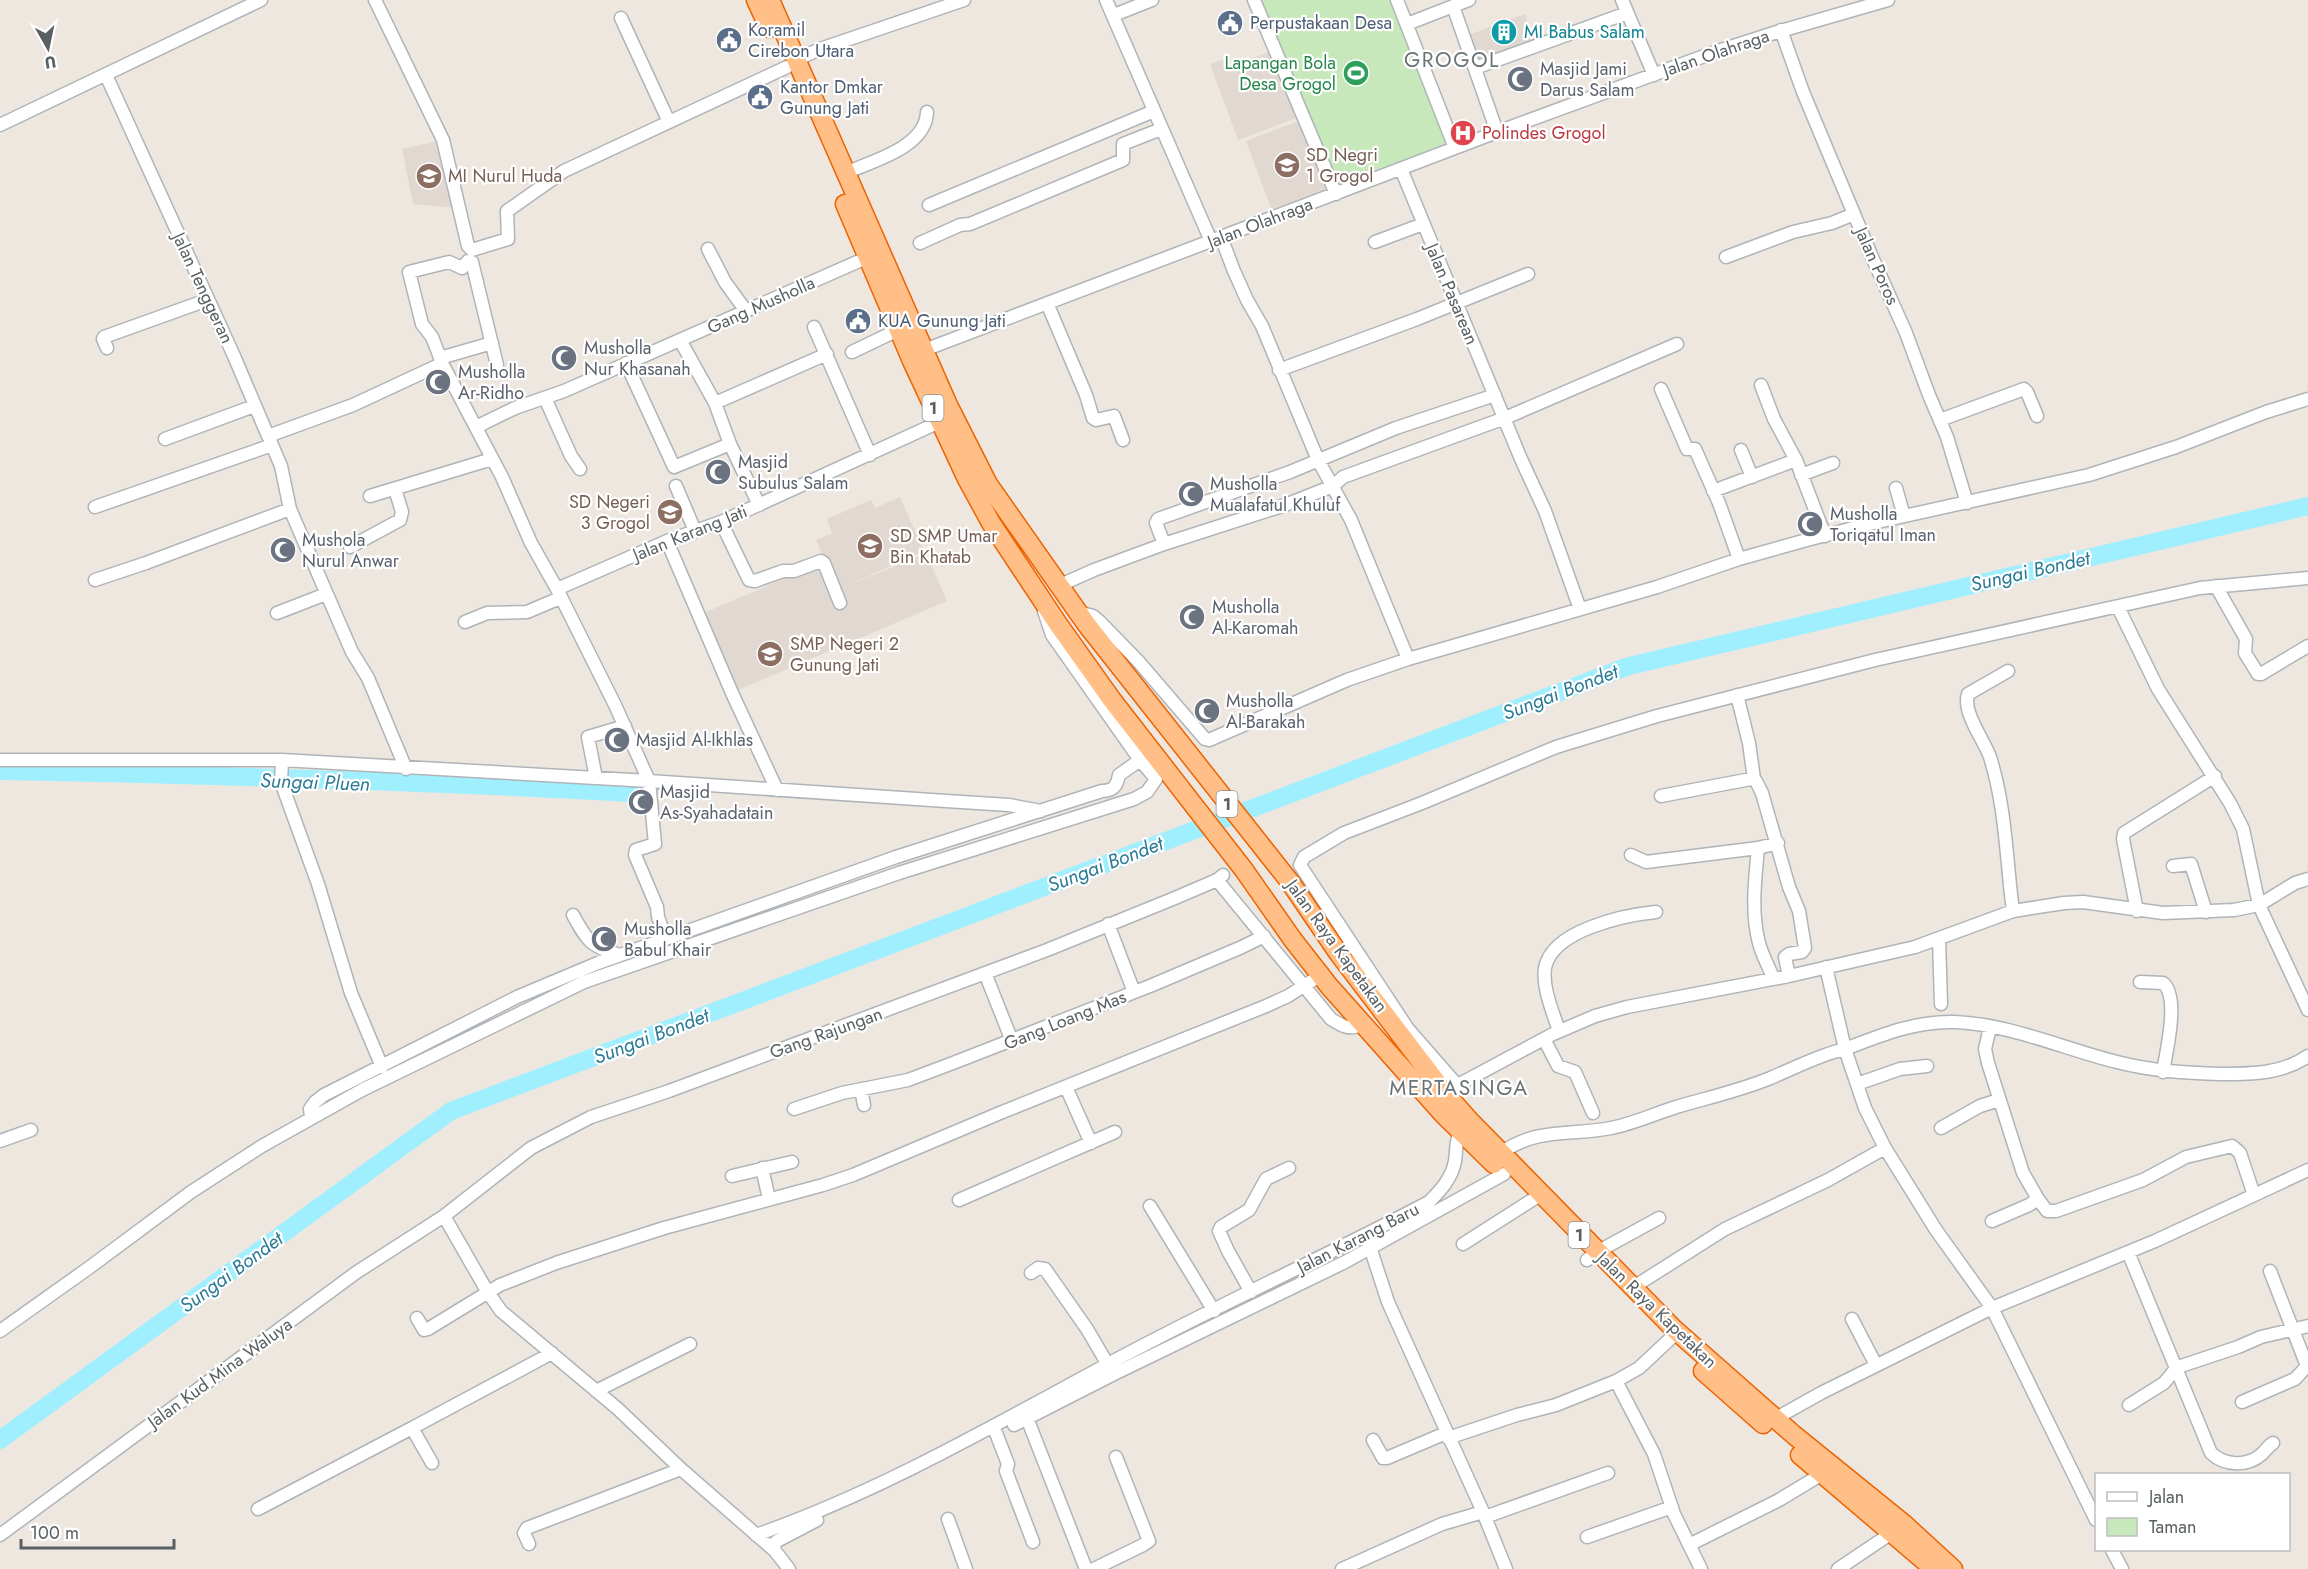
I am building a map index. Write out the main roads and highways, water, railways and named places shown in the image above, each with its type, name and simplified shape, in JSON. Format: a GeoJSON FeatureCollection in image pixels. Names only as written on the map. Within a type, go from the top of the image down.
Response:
{"type":"FeatureCollection","features":[{"type":"Feature","properties":{"kind":"highway","name":"1"},"geometry":{"type":"LineString","coordinates":[[765,4],[990,523],[1112,700],[1321,975],[1362,1024],[1464,1126]]}},
{"type":"Feature","properties":{"kind":"highway","name":"1"},"geometry":{"type":"LineString","coordinates":[[795,71],[845,173],[898,330],[917,353]]}},
{"type":"Feature","properties":{"kind":"highway","name":"Jalan Raya Kapetakan"},"geometry":{"type":"LineString","coordinates":[[946,419],[1077,612],[1290,882],[1339,954],[1451,1088],[1464,1126],[1482,1152],[1504,1174],[1535,1198]]}},
{"type":"Feature","properties":{"kind":"highway","name":"Jalan Raya Kapetakan"},"geometry":{"type":"LineString","coordinates":[[1464,1126],[1501,1153],[1535,1198],[1661,1323],[1770,1422],[1898,1528],[1934,1569]]}},
{"type":"Feature","properties":{"kind":"highway","name":"Jalan Raya Kapetakan"},"geometry":{"type":"LineString","coordinates":[[1592,1256],[1632,1288],[1661,1323],[1670,1339],[1729,1395],[1770,1422],[1822,1474],[1953,1569]]}},
{"type":"Feature","properties":{"kind":"waterway","name":"Sungai Bondet"},"geometry":{"type":"LineString","coordinates":[[0,1440],[451,1111],[1629,666],[2308,506]]}},
{"type":"Feature","properties":{"kind":"waterway","name":"Sungai Pluen"},"geometry":{"type":"LineString","coordinates":[[0,771],[315,779],[630,793]]}},
{"type":"Feature","properties":{"kind":"place","name":"Perpustakaan Desa"},"geometry":{"type":"Point","coordinates":[1230,23]}},
{"type":"Feature","properties":{"kind":"place","name":"MI Babus Salam"},"geometry":{"type":"Point","coordinates":[1504,32]}},
{"type":"Feature","properties":{"kind":"place","name":"Koramil Cirebon Utara"},"geometry":{"type":"Point","coordinates":[729,40]}},
{"type":"Feature","properties":{"kind":"place","name":"Lapangan Bola Desa Grogol"},"geometry":{"type":"Point","coordinates":[1356,73]}},
{"type":"Feature","properties":{"kind":"place","name":"Masjid Jami Darus Salam"},"geometry":{"type":"Point","coordinates":[1520,79]}},
{"type":"Feature","properties":{"kind":"place","name":"Kantor Dmkar Gunung Jati"},"geometry":{"type":"Point","coordinates":[760,97]}},
{"type":"Feature","properties":{"kind":"place","name":"Polindes Grogol"},"geometry":{"type":"Point","coordinates":[1463,133]}},
{"type":"Feature","properties":{"kind":"place","name":"SD Negri 1 Grogol"},"geometry":{"type":"Point","coordinates":[1287,165]}},
{"type":"Feature","properties":{"kind":"place","name":"MI Nurul Huda"},"geometry":{"type":"Point","coordinates":[429,176]}},
{"type":"Feature","properties":{"kind":"place","name":"KUA Gunung Jati"},"geometry":{"type":"Point","coordinates":[858,321]}},
{"type":"Feature","properties":{"kind":"place","name":"Musholla Nur Khasanah"},"geometry":{"type":"Point","coordinates":[564,358]}},
{"type":"Feature","properties":{"kind":"place","name":"Musholla Ar-Ridho"},"geometry":{"type":"Point","coordinates":[438,382]}},
{"type":"Feature","properties":{"kind":"place","name":"Masjid Subulus Salam"},"geometry":{"type":"Point","coordinates":[718,472]}},
{"type":"Feature","properties":{"kind":"place","name":"Musholla Mualafatul Khuluf"},"geometry":{"type":"Point","coordinates":[1191,494]}},
{"type":"Feature","properties":{"kind":"place","name":"SD Negeri 3 Grogol"},"geometry":{"type":"Point","coordinates":[670,512]}},
{"type":"Feature","properties":{"kind":"place","name":"Musholla Toriqatul Iman"},"geometry":{"type":"Point","coordinates":[1810,524]}},
{"type":"Feature","properties":{"kind":"place","name":"SD SMP Umar Bin Khatab"},"geometry":{"type":"Point","coordinates":[870,546]}},
{"type":"Feature","properties":{"kind":"place","name":"Mushola Nurul Anwar"},"geometry":{"type":"Point","coordinates":[283,550]}},
{"type":"Feature","properties":{"kind":"place","name":"Musholla Al-Karomah"},"geometry":{"type":"Point","coordinates":[1192,617]}},
{"type":"Feature","properties":{"kind":"place","name":"SMP Negeri 2 Gunung Jati"},"geometry":{"type":"Point","coordinates":[770,654]}},
{"type":"Feature","properties":{"kind":"place","name":"Musholla Al-Barakah"},"geometry":{"type":"Point","coordinates":[1207,711]}},
{"type":"Feature","properties":{"kind":"place","name":"Masjid Al-Ikhlas"},"geometry":{"type":"Point","coordinates":[617,740]}},
{"type":"Feature","properties":{"kind":"place","name":"Masjid As-Syahadatain"},"geometry":{"type":"Point","coordinates":[641,802]}},
{"type":"Feature","properties":{"kind":"place","name":"Musholla Babul Khair"},"geometry":{"type":"Point","coordinates":[604,939]}},
{"type":"Feature","properties":{"kind":"district","name":"GROGOL"},"geometry":{"type":"Point","coordinates":[1452,60]}},
{"type":"Feature","properties":{"kind":"district","name":"MERTASINGA"},"geometry":{"type":"Point","coordinates":[1459,1088]}}]}
